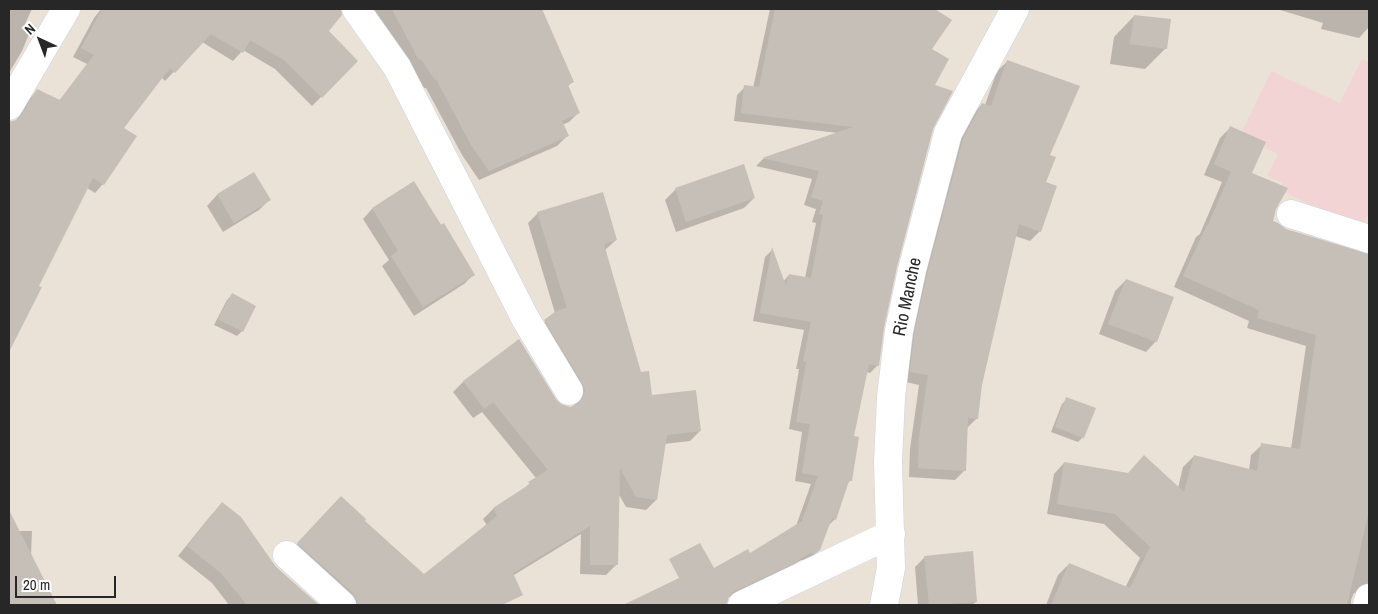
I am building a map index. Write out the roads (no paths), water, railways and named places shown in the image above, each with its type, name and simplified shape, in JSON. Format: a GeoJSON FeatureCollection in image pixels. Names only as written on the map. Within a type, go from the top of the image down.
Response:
{"type":"FeatureCollection","features":[{"type":"Feature","properties":{"kind":"street"},"geometry":{"type":"LineString","coordinates":[[9,106],[66,9]]}},
{"type":"Feature","properties":{"kind":"street"},"geometry":{"type":"LineString","coordinates":[[356,9],[398,67],[525,318],[569,391]]}},
{"type":"Feature","properties":{"kind":"street","name":"Rio Manche"},"geometry":{"type":"LineString","coordinates":[[884,605],[891,568],[888,462],[891,397],[899,331],[912,270],[948,133],[1015,9]]}},
{"type":"Feature","properties":{"kind":"street"},"geometry":{"type":"LineString","coordinates":[[1291,214],[1369,239]]}},
{"type":"Feature","properties":{"kind":"street"},"geometry":{"type":"LineString","coordinates":[[742,605],[891,534]]}},
{"type":"Feature","properties":{"kind":"street"},"geometry":{"type":"LineString","coordinates":[[287,555],[342,605]]}},
{"type":"Feature","properties":{"kind":"street"},"geometry":{"type":"LineString","coordinates":[[1367,605],[1369,598]]}}]}
